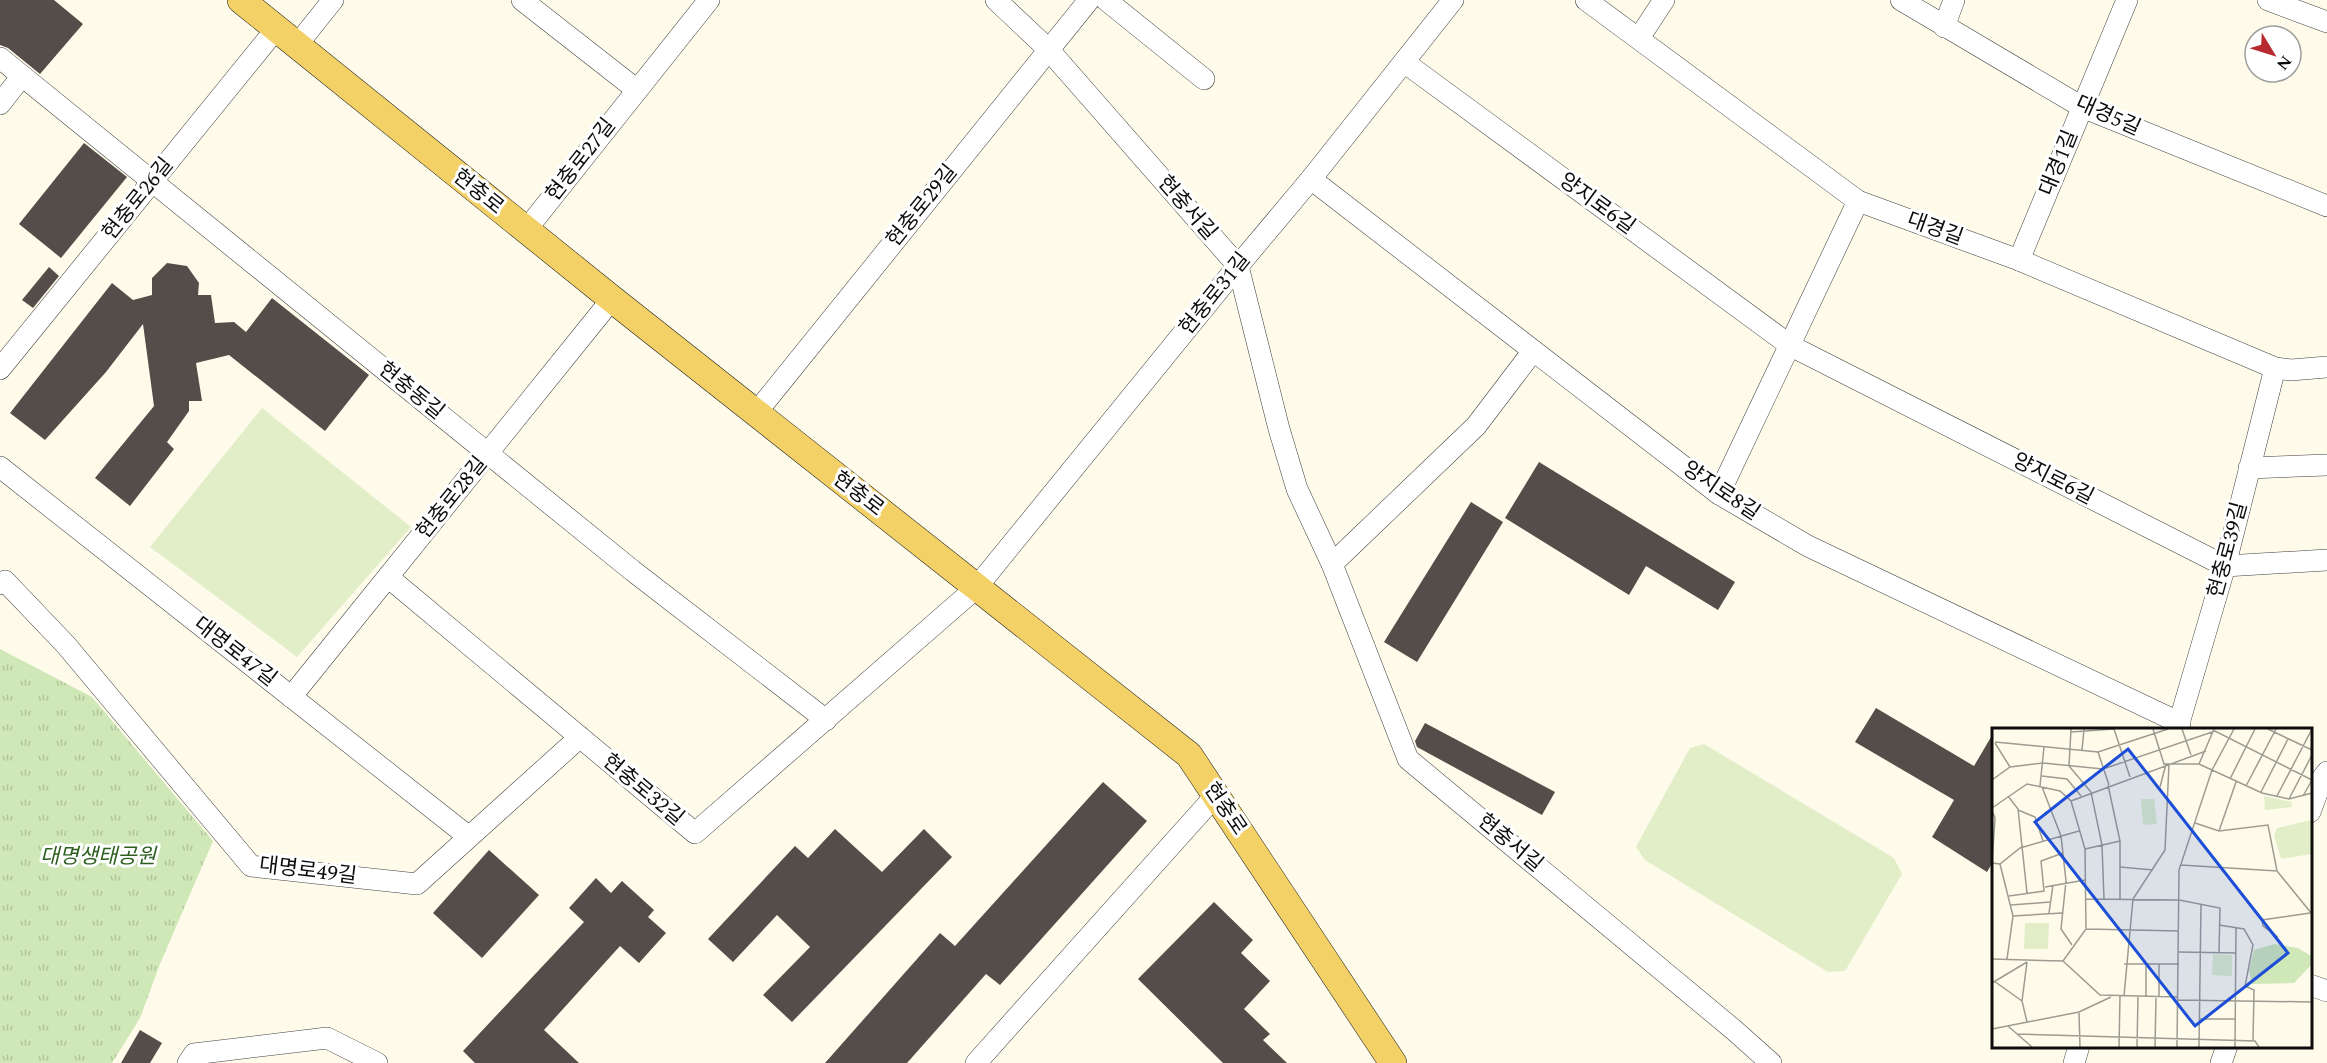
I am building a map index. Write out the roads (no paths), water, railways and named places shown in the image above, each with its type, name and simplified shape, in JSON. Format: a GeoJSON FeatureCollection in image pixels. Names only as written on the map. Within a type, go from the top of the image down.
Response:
{"type":"FeatureCollection","features":[{"type":"Feature","properties":{"kind":"main road","name":"현충로"},"geometry":{"type":"LineString","coordinates":[[241,0],[612,299],[1189,755],[1393,1063]]}},
{"type":"Feature","properties":{"kind":"street","name":"현충로26길"},"geometry":{"type":"LineString","coordinates":[[0,369],[152,181],[286,37],[333,0]]}},
{"type":"Feature","properties":{"kind":"street"},"geometry":{"type":"LineString","coordinates":[[522,0],[637,90]]}},
{"type":"Feature","properties":{"kind":"street","name":"현충서길"},"geometry":{"type":"LineString","coordinates":[[996,0],[1048,49],[1238,266],[1279,429],[1297,489],[1332,564],[1408,759],[1725,1022],[1770,1063]]}},
{"type":"Feature","properties":{"kind":"street","name":"현충로29길"},"geometry":{"type":"LineString","coordinates":[[756,413],[1089,0]]}},
{"type":"Feature","properties":{"kind":"street"},"geometry":{"type":"LineString","coordinates":[[1106,0],[1204,79]]}},
{"type":"Feature","properties":{"kind":"street","name":"현충로31길"},"geometry":{"type":"LineString","coordinates":[[976,588],[1311,179],[1453,0]]}},
{"type":"Feature","properties":{"kind":"street","name":"대경길"},"geometry":{"type":"LineString","coordinates":[[1586,0],[1858,201],[2019,260],[2275,368],[2291,370],[2327,367]]}},
{"type":"Feature","properties":{"kind":"street"},"geometry":{"type":"LineString","coordinates":[[1639,38],[1664,0]]}},
{"type":"Feature","properties":{"kind":"street","name":"대경5길"},"geometry":{"type":"LineString","coordinates":[[1901,0],[2082,107],[2327,206]]}},
{"type":"Feature","properties":{"kind":"street"},"geometry":{"type":"LineString","coordinates":[[1944,27],[1954,0]]}},
{"type":"Feature","properties":{"kind":"street","name":"대경1길"},"geometry":{"type":"LineString","coordinates":[[2019,260],[2127,0]]}},
{"type":"Feature","properties":{"kind":"street"},"geometry":{"type":"LineString","coordinates":[[2268,0],[2327,22]]}},
{"type":"Feature","properties":{"kind":"street","name":"현충로27길"},"geometry":{"type":"LineString","coordinates":[[526,230],[705,2]]}},
{"type":"Feature","properties":{"kind":"street","name":"현충동길"},"geometry":{"type":"LineString","coordinates":[[0,58],[633,571],[826,720]]}},
{"type":"Feature","properties":{"kind":"street","name":"양지로6길"},"geometry":{"type":"LineString","coordinates":[[1404,62],[1791,346],[2225,566]]}},
{"type":"Feature","properties":{"kind":"street"},"geometry":{"type":"LineString","coordinates":[[0,104],[22,76]]}},
{"type":"Feature","properties":{"kind":"street","name":"양지로8길"},"geometry":{"type":"LineString","coordinates":[[1311,179],[1719,494],[1808,546],[2181,727]]}},
{"type":"Feature","properties":{"kind":"street"},"geometry":{"type":"LineString","coordinates":[[1719,494],[1858,201]]}},
{"type":"Feature","properties":{"kind":"street","name":"현충로28길"},"geometry":{"type":"LineString","coordinates":[[291,697],[612,299]]}},
{"type":"Feature","properties":{"kind":"street"},"geometry":{"type":"LineString","coordinates":[[1332,564],[1476,426],[1533,351]]}},
{"type":"Feature","properties":{"kind":"street","name":"현충로39길"},"geometry":{"type":"LineString","coordinates":[[2181,727],[2275,368]]}},
{"type":"Feature","properties":{"kind":"street"},"geometry":{"type":"LineString","coordinates":[[2249,468],[2327,465]]}},
{"type":"Feature","properties":{"kind":"street","name":"대명로47길"},"geometry":{"type":"LineString","coordinates":[[0,467],[469,837]]}},
{"type":"Feature","properties":{"kind":"street"},"geometry":{"type":"LineString","coordinates":[[2225,566],[2327,560]]}},
{"type":"Feature","properties":{"kind":"street","name":"현충로32길"},"geometry":{"type":"LineString","coordinates":[[388,577],[695,833],[976,588]]}},
{"type":"Feature","properties":{"kind":"street","name":"대명로49길"},"geometry":{"type":"LineString","coordinates":[[0,584],[5,581],[66,645],[251,866],[417,884],[580,737]]}},
{"type":"Feature","properties":{"kind":"street"},"geometry":{"type":"LineString","coordinates":[[2312,806],[2322,775]]}},
{"type":"Feature","properties":{"kind":"street"},"geometry":{"type":"LineString","coordinates":[[976,1063],[1216,795]]}},
{"type":"Feature","properties":{"kind":"street"},"geometry":{"type":"LineString","coordinates":[[2312,986],[2327,991]]}},
{"type":"Feature","properties":{"kind":"street"},"geometry":{"type":"LineString","coordinates":[[197,1060],[327,1038],[377,1063]]}},
{"type":"Feature","properties":{"kind":"street"},"geometry":{"type":"LineString","coordinates":[[2074,1063],[2079,1048]]}},
{"type":"Feature","properties":{"kind":"street"},"geometry":{"type":"LineString","coordinates":[[2221,1063],[2227,1048]]}},
{"type":"Feature","properties":{"kind":"park label","name":"대명생태공원"},"geometry":{"type":"Point","coordinates":[98,857]}}]}
